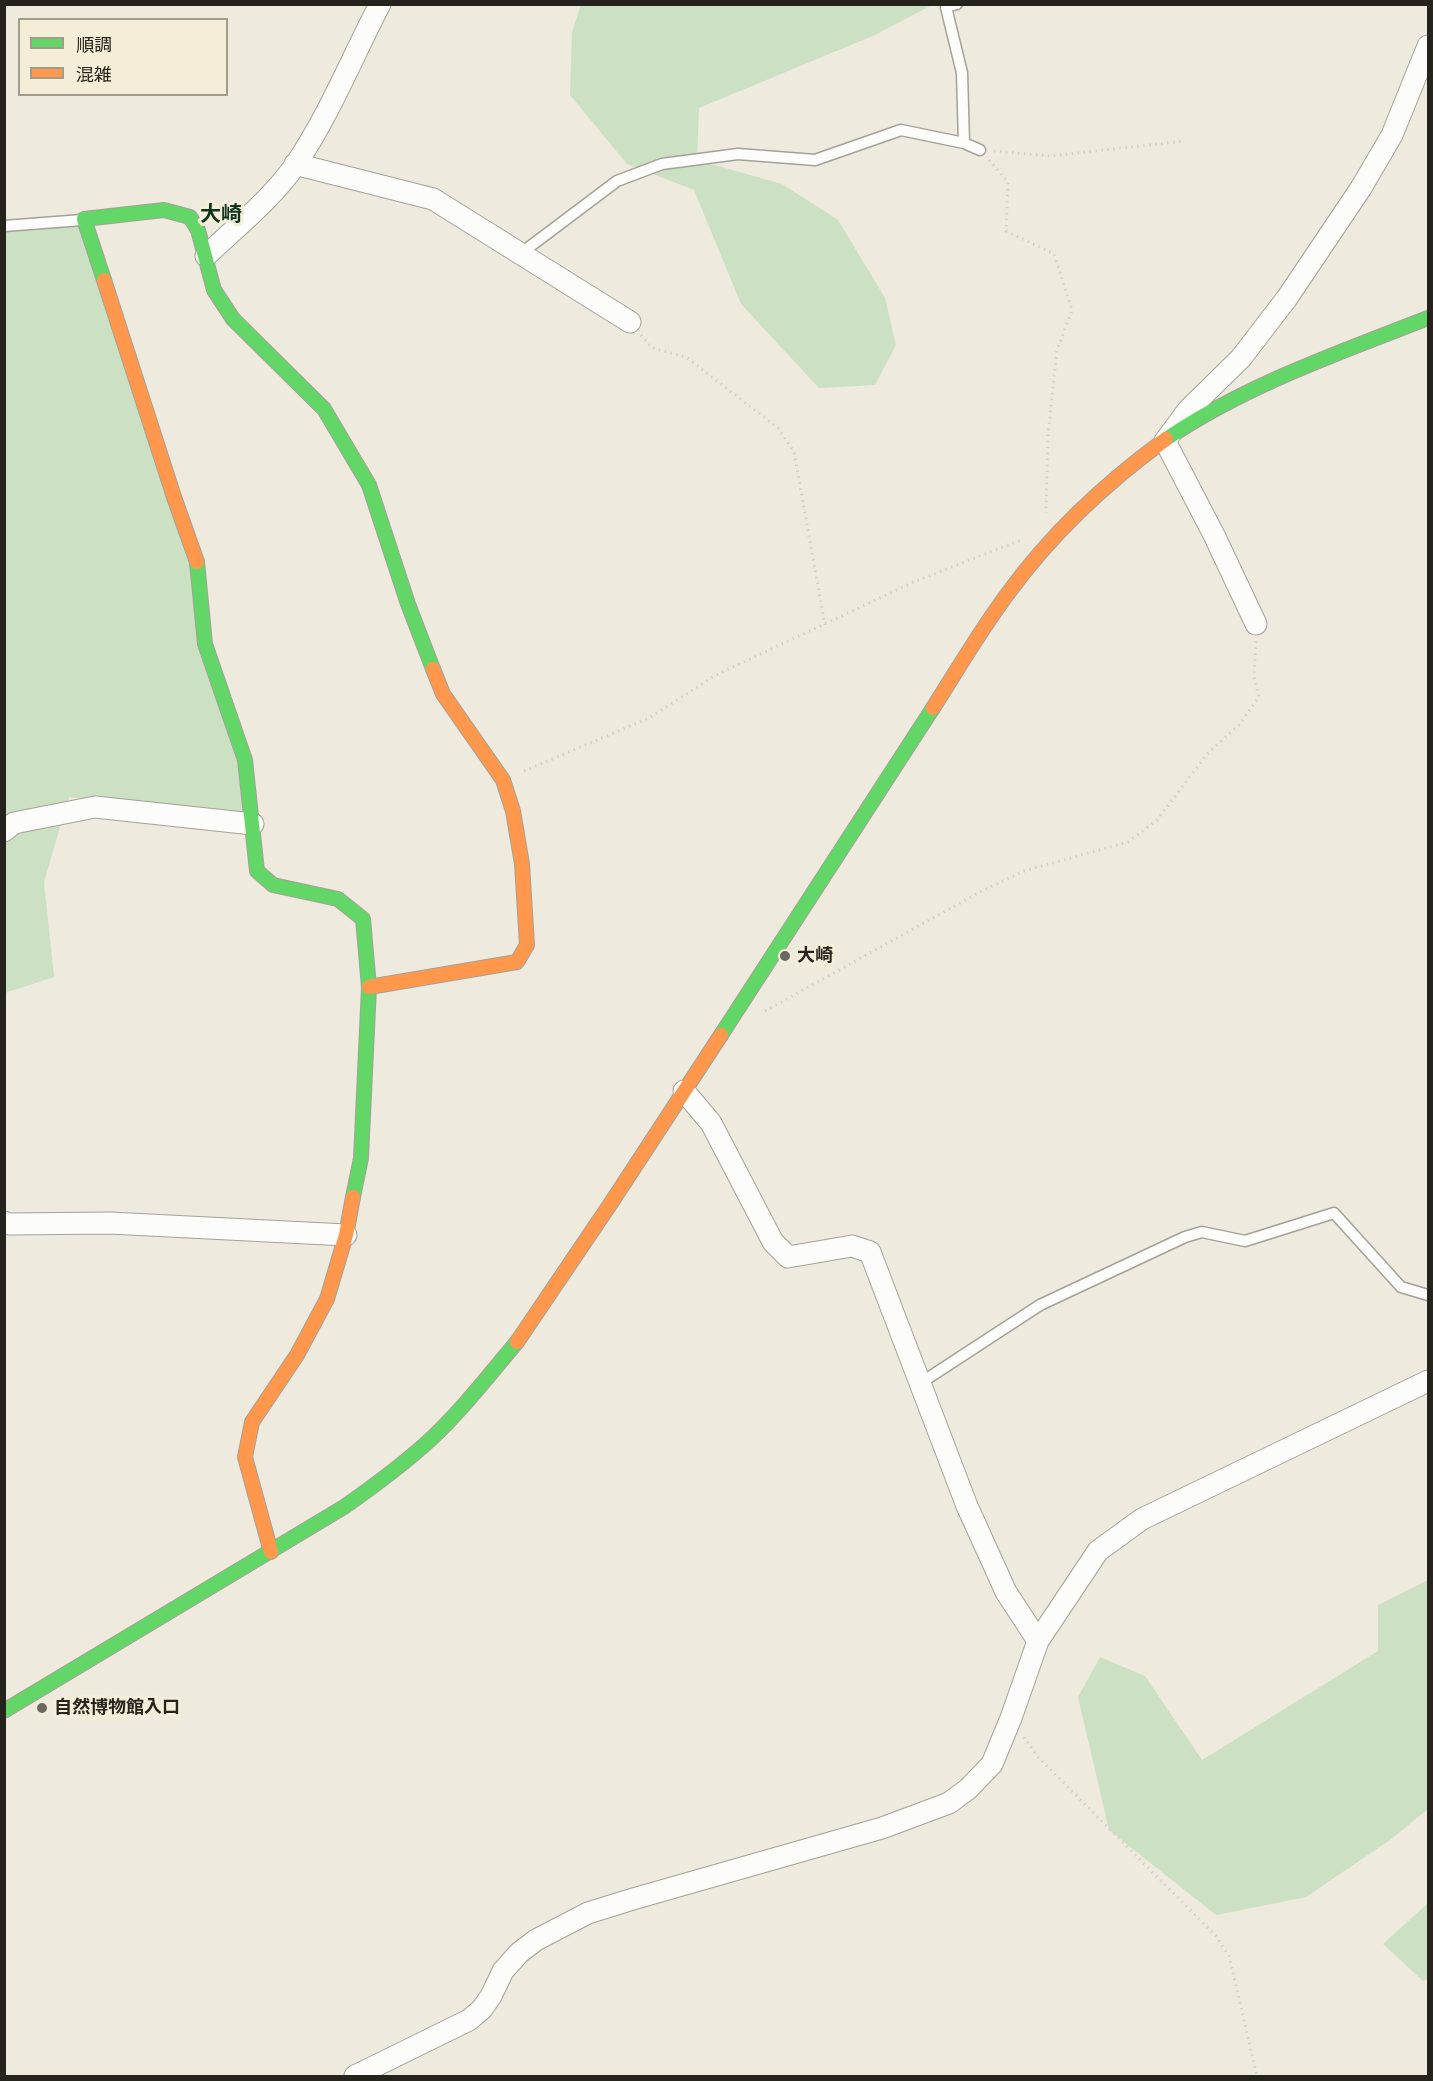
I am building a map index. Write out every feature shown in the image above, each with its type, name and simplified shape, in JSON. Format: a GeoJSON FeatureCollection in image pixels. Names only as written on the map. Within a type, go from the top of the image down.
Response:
{"type":"FeatureCollection","features":[{"type":"Feature","properties":{"kind":"street"},"geometry":{"type":"LineString","coordinates":[[206,256],[279,186],[295,165],[331,106],[380,4]]}},
{"type":"Feature","properties":{"kind":"street"},"geometry":{"type":"LineString","coordinates":[[1165,441],[1188,410],[1241,358],[1287,297],[1361,189],[1392,135],[1428,46]]}},
{"type":"Feature","properties":{"kind":"street"},"geometry":{"type":"LineString","coordinates":[[295,165],[433,199],[630,322]]}},
{"type":"Feature","properties":{"kind":"street"},"geometry":{"type":"LineString","coordinates":[[271,1552],[245,1457],[256,1412],[297,1355],[327,1299],[346,1235],[361,1158],[369,987],[363,919],[338,899],[273,885],[257,872],[245,759],[206,644],[197,558],[174,497],[84,219],[164,210],[190,217],[198,230],[214,290],[233,319],[324,409],[369,485],[408,603],[442,694],[504,780],[513,811],[523,875],[527,945],[517,962],[369,987]]}},
{"type":"Feature","properties":{"kind":"street"},"geometry":{"type":"LineString","coordinates":[[4,1711],[344,1507],[388,1476],[432,1438],[469,1399],[517,1342],[611,1203],[975,642],[1046,537],[1108,484],[1194,421],[1256,388],[1318,360],[1428,318]]}},
{"type":"Feature","properties":{"kind":"street"},"geometry":{"type":"LineString","coordinates":[[1165,441],[1256,624]]}},
{"type":"Feature","properties":{"kind":"street"},"geometry":{"type":"LineString","coordinates":[[4,831],[14,823],[95,807],[253,824]]}},
{"type":"Feature","properties":{"kind":"street"},"geometry":{"type":"LineString","coordinates":[[684,1091],[711,1123],[773,1242],[788,1257],[852,1246],[870,1252],[967,1506],[1006,1592],[1038,1641]]}},
{"type":"Feature","properties":{"kind":"street"},"geometry":{"type":"LineString","coordinates":[[4,1222],[9,1224],[110,1223],[346,1235]]}},
{"type":"Feature","properties":{"kind":"street"},"geometry":{"type":"LineString","coordinates":[[355,2076],[469,2019],[486,2002],[503,1971],[519,1953],[536,1940],[588,1913],[882,1828],[949,1803],[968,1789],[992,1764],[1038,1641],[1098,1551],[1142,1519],[1428,1381]]}},
{"type":"Feature","properties":{"kind":"lane"},"geometry":{"type":"LineString","coordinates":[[957,4],[946,8],[962,73],[964,143]]}},
{"type":"Feature","properties":{"kind":"lane"},"geometry":{"type":"LineString","coordinates":[[520,254],[617,181],[662,164],[738,154],[815,160],[901,130],[964,143],[980,150]]}},
{"type":"Feature","properties":{"kind":"lane"},"geometry":{"type":"LineString","coordinates":[[4,226],[84,219]]}},
{"type":"Feature","properties":{"kind":"lane"},"geometry":{"type":"LineString","coordinates":[[919,1384],[1040,1305],[1185,1237],[1202,1232],[1245,1241],[1334,1213],[1401,1287],[1428,1295]]}},
{"type":"Feature","properties":{"kind":"path"},"geometry":{"type":"LineString","coordinates":[[980,150],[1050,156],[1185,141]]}},
{"type":"Feature","properties":{"kind":"path"},"geometry":{"type":"LineString","coordinates":[[504,780],[649,718],[716,675],[916,581],[1046,537],[1048,435],[1058,350],[1072,310],[1054,254],[1006,231],[1008,182],[980,150]]}},
{"type":"Feature","properties":{"kind":"path"},"geometry":{"type":"LineString","coordinates":[[630,322],[652,348],[686,357],[778,428],[794,452],[825,625]]}},
{"type":"Feature","properties":{"kind":"path"},"geometry":{"type":"LineString","coordinates":[[764,1012],[980,892],[1024,871],[1128,842],[1157,820],[1209,753],[1239,725],[1259,698],[1254,677],[1256,624]]}},
{"type":"Feature","properties":{"kind":"path"},"geometry":{"type":"LineString","coordinates":[[1011,1718],[1037,1756],[1216,1936],[1229,1956],[1257,2076]]}},
{"type":"Feature","properties":{"kind":"green space"},"geometry":{"type":"Polygon","coordinates":[[[581,5],[932,5],[875,35],[699,108],[697,160],[782,184],[838,220],[885,298],[896,345],[875,385],[819,388],[741,304],[694,190],[627,164],[570,95],[572,32],[581,5]]]}},
{"type":"Feature","properties":{"kind":"green space"},"geometry":{"type":"Polygon","coordinates":[[[84,219],[174,497],[253,824],[69,797],[44,882],[54,977],[5,993],[5,226],[84,219]]]}},
{"type":"Feature","properties":{"kind":"green space"},"geometry":{"type":"Polygon","coordinates":[[[1428,1580],[1428,1809],[1390,1840],[1306,1897],[1216,1915],[1109,1830],[1078,1697],[1100,1657],[1145,1676],[1202,1760],[1378,1651],[1378,1605],[1428,1580]]]}},
{"type":"Feature","properties":{"kind":"green space"},"geometry":{"type":"Polygon","coordinates":[[[1428,1903],[1428,1979],[1423,1981],[1383,1944],[1428,1903]]]}},
{"type":"Feature","properties":{"kind":"traffic: fast"},"geometry":{"type":"LineString","coordinates":[[104,280],[84,219],[164,210],[190,217],[198,230],[214,290],[233,319],[324,409],[369,485],[408,604],[433,669]]}},
{"type":"Feature","properties":{"kind":"traffic: fast"},"geometry":{"type":"LineString","coordinates":[[1166,439],[1260,386],[1428,318]]}},
{"type":"Feature","properties":{"kind":"traffic: fast"},"geometry":{"type":"LineString","coordinates":[[197,562],[205,644],[245,760],[257,871],[273,885],[338,899],[363,919],[369,987],[361,1158],[353,1197]]}},
{"type":"Feature","properties":{"kind":"traffic: fast"},"geometry":{"type":"LineString","coordinates":[[721,1035],[933,708]]}},
{"type":"Feature","properties":{"kind":"traffic: fast"},"geometry":{"type":"LineString","coordinates":[[4,1711],[344,1507],[389,1474],[443,1428],[517,1342]]}},
{"type":"Feature","properties":{"kind":"traffic: slow"},"geometry":{"type":"LineString","coordinates":[[104,280],[197,562]]}},
{"type":"Feature","properties":{"kind":"traffic: slow"},"geometry":{"type":"LineString","coordinates":[[933,708],[999,606],[1043,549],[1102,491],[1166,439]]}},
{"type":"Feature","properties":{"kind":"traffic: slow"},"geometry":{"type":"LineString","coordinates":[[369,987],[517,962],[527,945],[522,864],[513,811],[503,780],[443,694],[433,669]]}},
{"type":"Feature","properties":{"kind":"traffic: slow"},"geometry":{"type":"LineString","coordinates":[[517,1342],[721,1035]]}},
{"type":"Feature","properties":{"kind":"traffic: slow"},"geometry":{"type":"LineString","coordinates":[[271,1552],[245,1457],[252,1422],[297,1355],[327,1299],[346,1235],[353,1197]]}},
{"type":"Feature","properties":{"kind":"place","name":"大崎"},"geometry":{"type":"Point","coordinates":[785,956]}},
{"type":"Feature","properties":{"kind":"place","name":"自然博物館入口"},"geometry":{"type":"Point","coordinates":[42,1708]}},
{"type":"Feature","properties":{"kind":"district","name":"大崎"},"geometry":{"type":"Point","coordinates":[221,215]}}]}
